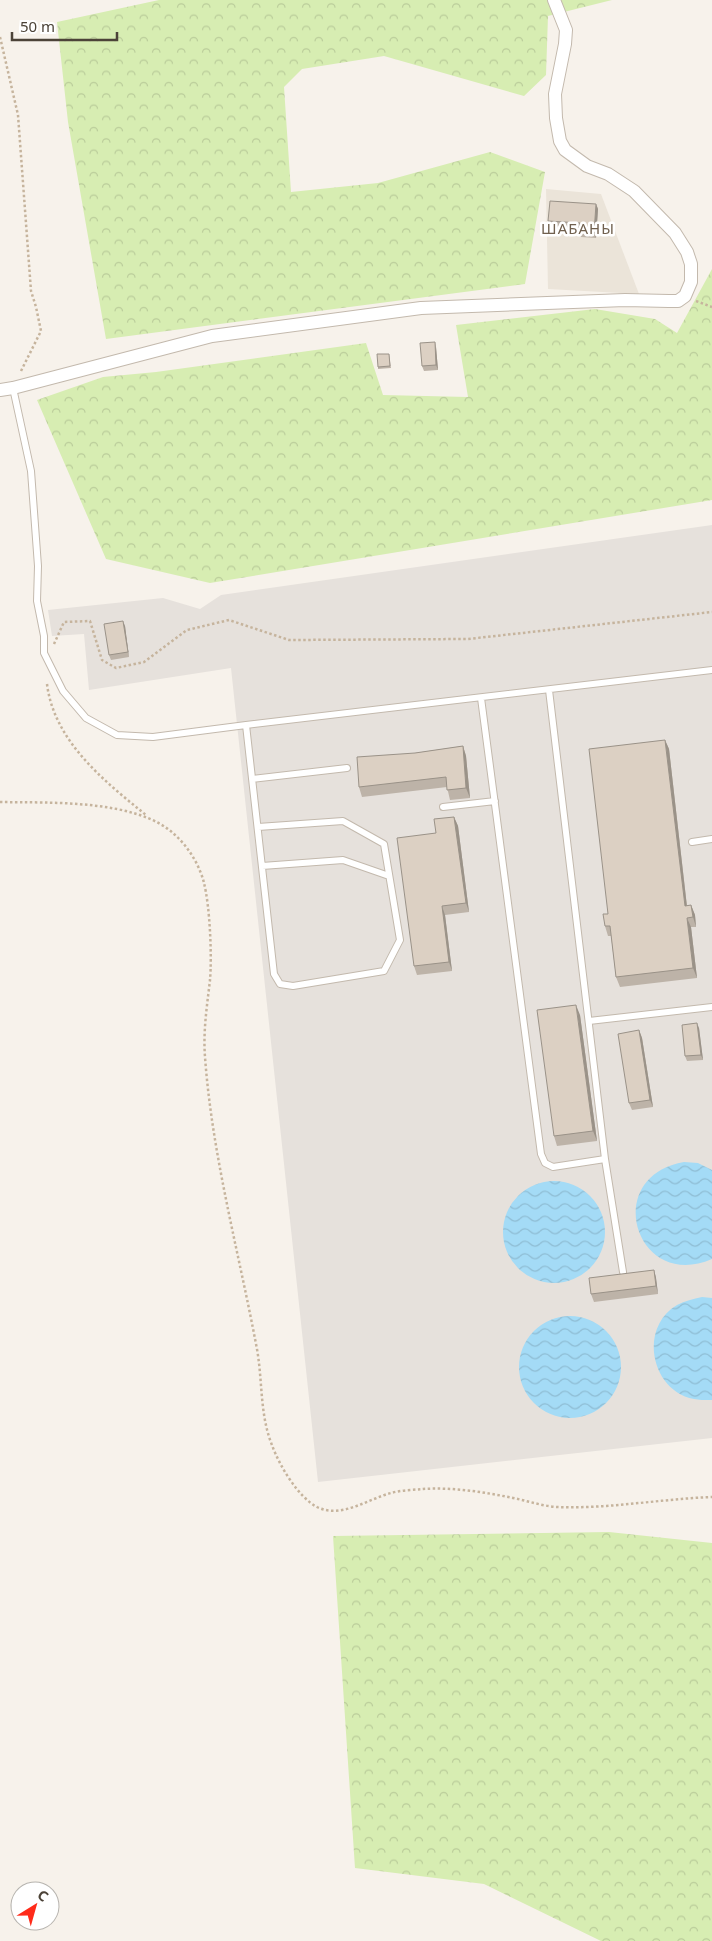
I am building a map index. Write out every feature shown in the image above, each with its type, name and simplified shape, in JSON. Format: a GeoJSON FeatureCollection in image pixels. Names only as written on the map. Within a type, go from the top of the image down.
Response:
{"type":"FeatureCollection","features":[{"type":"Feature","properties":{"kind":"street"},"geometry":{"type":"LineString","coordinates":[[6,389],[212,336],[421,308],[625,300],[669,301],[678,300],[685,296],[691,282],[691,264],[687,252],[675,233],[634,191],[608,174],[587,166],[565,150],[560,140],[556,118],[555,94],[566,30],[554,0]]}},
{"type":"Feature","properties":{"kind":"lane"},"geometry":{"type":"LineString","coordinates":[[6,389],[31,471],[38,566],[37,601],[44,636],[44,653],[63,691],[86,718],[118,735],[153,737],[712,670]]}},
{"type":"Feature","properties":{"kind":"lane"},"geometry":{"type":"LineString","coordinates":[[549,690],[605,1159],[623,1272]]}},
{"type":"Feature","properties":{"kind":"lane"},"geometry":{"type":"LineString","coordinates":[[481,698],[541,1154],[545,1163],[553,1167],[605,1159]]}},
{"type":"Feature","properties":{"kind":"lane"},"geometry":{"type":"LineString","coordinates":[[246,725],[274,974],[280,984],[293,986],[384,971],[400,940],[384,844],[343,821],[258,827]]}},
{"type":"Feature","properties":{"kind":"lane"},"geometry":{"type":"LineString","coordinates":[[252,779],[347,768]]}},
{"type":"Feature","properties":{"kind":"lane"},"geometry":{"type":"LineString","coordinates":[[443,807],[495,801]]}},
{"type":"Feature","properties":{"kind":"lane"},"geometry":{"type":"LineString","coordinates":[[692,842],[712,839]]}},
{"type":"Feature","properties":{"kind":"lane"},"geometry":{"type":"LineString","coordinates":[[262,866],[343,860],[389,876]]}},
{"type":"Feature","properties":{"kind":"lane"},"geometry":{"type":"LineString","coordinates":[[589,1021],[712,1007]]}},
{"type":"Feature","properties":{"kind":"path"},"geometry":{"type":"LineString","coordinates":[[0,37],[18,115],[31,291],[41,331],[6,389]]}},
{"type":"Feature","properties":{"kind":"path"},"geometry":{"type":"LineString","coordinates":[[685,296],[712,307]]}},
{"type":"Feature","properties":{"kind":"path"},"geometry":{"type":"LineString","coordinates":[[44,653],[53,648],[64,622],[90,621],[102,660],[116,668],[144,662],[187,630],[229,620],[289,640],[468,639],[712,612]]}},
{"type":"Feature","properties":{"kind":"path"},"geometry":{"type":"LineString","coordinates":[[47,682],[50,701],[73,747],[109,785],[150,818],[175,834],[192,855],[204,883],[209,927],[210,977],[206,1004],[204,1050],[212,1116],[231,1231],[257,1346],[264,1414],[271,1444],[286,1474],[296,1488],[308,1501],[328,1511],[341,1510],[394,1492],[436,1488],[470,1490],[554,1507],[603,1506],[672,1498],[712,1497]]}},
{"type":"Feature","properties":{"kind":"path"},"geometry":{"type":"LineString","coordinates":[[0,802],[70,803],[138,813],[150,818]]}},
{"type":"Feature","properties":{"kind":"shaded area"},"geometry":{"type":"Polygon","coordinates":[[[546,189],[601,194],[639,294],[548,289],[546,189]]]}},
{"type":"Feature","properties":{"kind":"shaded area"},"geometry":{"type":"Polygon","coordinates":[[[712,525],[712,1438],[318,1482],[231,668],[89,690],[84,634],[52,636],[48,610],[163,598],[200,609],[221,595],[712,525]]]}},
{"type":"Feature","properties":{"kind":"green space"},"geometry":{"type":"Polygon","coordinates":[[[159,0],[612,0],[548,16],[546,75],[524,96],[384,56],[302,69],[284,87],[291,192],[378,183],[490,152],[545,172],[525,284],[106,339],[68,122],[57,22],[159,0]]]}},
{"type":"Feature","properties":{"kind":"green space"},"geometry":{"type":"Polygon","coordinates":[[[712,269],[712,500],[210,583],[106,559],[37,400],[103,377],[156,372],[366,343],[383,395],[468,397],[456,325],[595,309],[655,319],[677,333],[712,269]]]}},
{"type":"Feature","properties":{"kind":"green space"},"geometry":{"type":"Polygon","coordinates":[[[609,1532],[712,1543],[712,1941],[601,1941],[484,1884],[355,1868],[333,1536],[609,1532]]]}},
{"type":"Feature","properties":{"kind":"water"},"geometry":{"type":"Polygon","coordinates":[[[684,1162],[698,1163],[712,1170],[712,1259],[686,1265],[664,1260],[648,1247],[638,1228],[636,1208],[642,1188],[658,1172],[684,1162]]]}},
{"type":"Feature","properties":{"kind":"water"},"geometry":{"type":"Polygon","coordinates":[[[554,1181],[574,1185],[590,1196],[601,1212],[605,1232],[601,1252],[590,1268],[574,1279],[554,1283],[534,1279],[518,1268],[507,1252],[503,1232],[507,1212],[518,1196],[534,1185],[554,1181]]]}},
{"type":"Feature","properties":{"kind":"water"},"geometry":{"type":"Polygon","coordinates":[[[702,1297],[712,1298],[712,1400],[694,1399],[679,1394],[659,1372],[655,1358],[654,1343],[657,1328],[665,1315],[677,1305],[702,1297]]]}},
{"type":"Feature","properties":{"kind":"water"},"geometry":{"type":"Polygon","coordinates":[[[570,1316],[580,1317],[599,1324],[613,1338],[620,1357],[620,1377],[613,1396],[599,1410],[580,1417],[570,1418],[560,1417],[541,1410],[527,1396],[520,1377],[519,1367],[520,1357],[527,1338],[541,1324],[560,1317],[570,1316]]]}},
{"type":"Feature","properties":{"kind":"building"},"geometry":{"type":"Polygon","coordinates":[[[550,201],[596,204],[594,233],[579,232],[580,223],[548,221],[550,201]]]}},
{"type":"Feature","properties":{"kind":"building"},"geometry":{"type":"Polygon","coordinates":[[[435,342],[436,365],[422,366],[420,343],[435,342]]]}},
{"type":"Feature","properties":{"kind":"building"},"geometry":{"type":"Polygon","coordinates":[[[377,354],[389,354],[390,366],[378,367],[377,354]]]}},
{"type":"Feature","properties":{"kind":"building"},"geometry":{"type":"Polygon","coordinates":[[[123,621],[128,652],[109,655],[104,624],[123,621]]]}},
{"type":"Feature","properties":{"kind":"building"},"geometry":{"type":"Polygon","coordinates":[[[665,740],[685,906],[691,905],[693,917],[687,918],[693,968],[616,977],[610,926],[605,926],[603,914],[608,914],[589,749],[665,740]]]}},
{"type":"Feature","properties":{"kind":"building"},"geometry":{"type":"Polygon","coordinates":[[[463,746],[466,788],[447,790],[446,777],[359,787],[357,757],[415,753],[463,746]]]}},
{"type":"Feature","properties":{"kind":"building"},"geometry":{"type":"Polygon","coordinates":[[[454,817],[466,903],[442,906],[449,962],[414,966],[397,838],[436,833],[434,819],[454,817]]]}},
{"type":"Feature","properties":{"kind":"building"},"geometry":{"type":"Polygon","coordinates":[[[576,1005],[593,1131],[554,1136],[537,1010],[576,1005]]]}},
{"type":"Feature","properties":{"kind":"building"},"geometry":{"type":"Polygon","coordinates":[[[697,1023],[701,1055],[685,1056],[682,1025],[697,1023]]]}},
{"type":"Feature","properties":{"kind":"building"},"geometry":{"type":"Polygon","coordinates":[[[639,1030],[650,1100],[629,1103],[618,1034],[639,1030]]]}},
{"type":"Feature","properties":{"kind":"building"},"geometry":{"type":"Polygon","coordinates":[[[654,1270],[656,1286],[591,1294],[589,1278],[654,1270]]]}},
{"type":"Feature","properties":{"kind":"district","name":"ШАБАНЫ"},"geometry":{"type":"Point","coordinates":[578,228]}}]}
